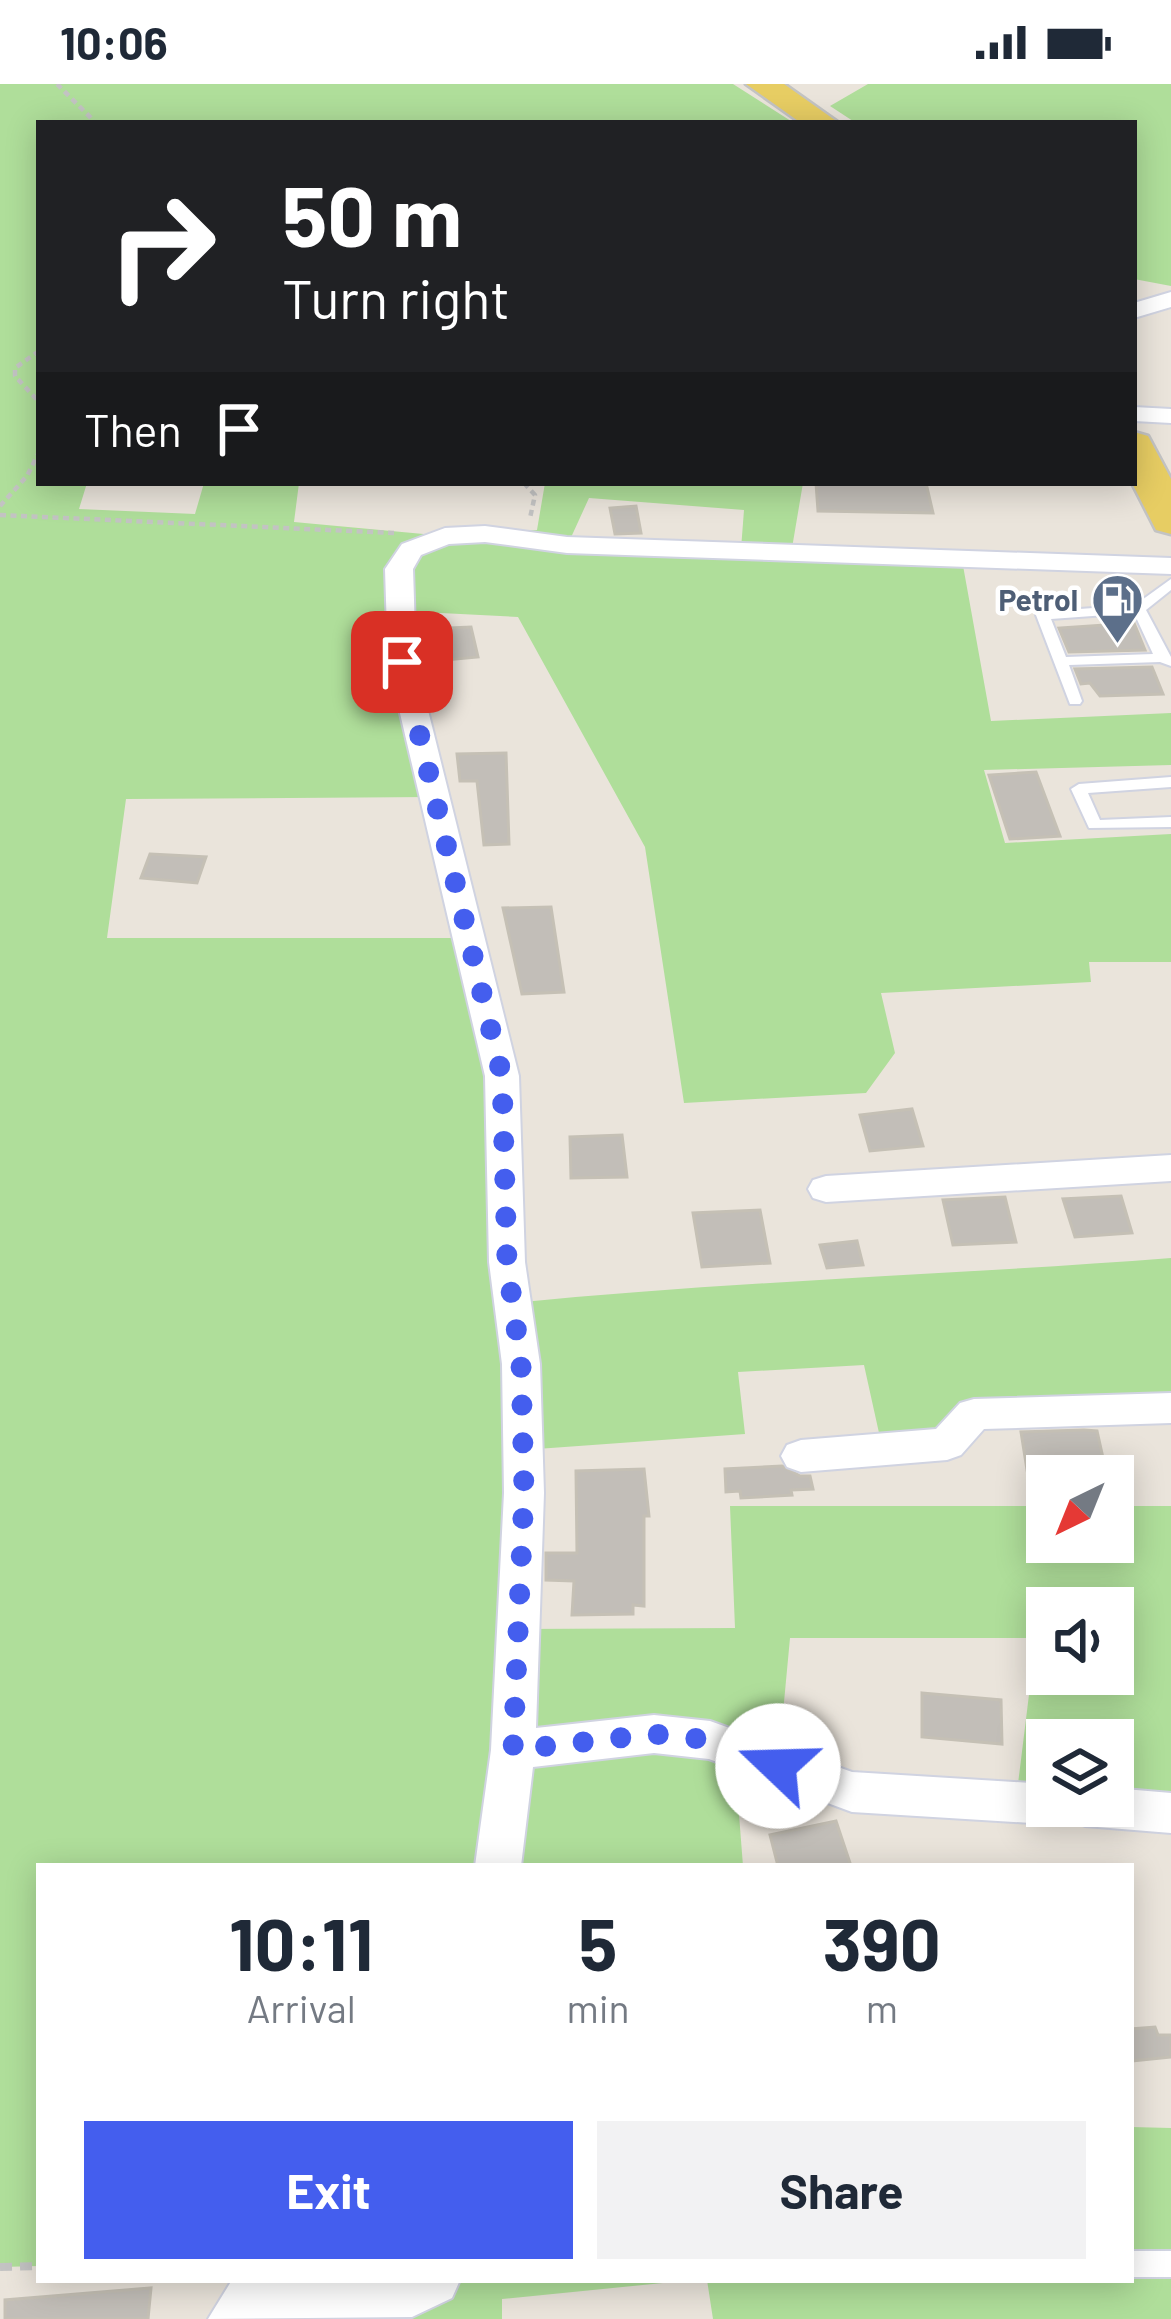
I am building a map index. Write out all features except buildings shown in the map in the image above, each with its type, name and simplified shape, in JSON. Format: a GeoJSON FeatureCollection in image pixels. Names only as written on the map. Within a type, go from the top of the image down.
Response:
{"type":"FeatureCollection","features":[{"type":"Feature","properties":{"kind":"main road"},"geometry":{"type":"LineString","coordinates":[[762,84],[819,120]]}},
{"type":"Feature","properties":{"kind":"street"},"geometry":{"type":"LineString","coordinates":[[1137,310],[1171,299]]}},
{"type":"Feature","properties":{"kind":"street"},"geometry":{"type":"LineString","coordinates":[[1137,414],[1171,416]]}},
{"type":"Feature","properties":{"kind":"street"},"geometry":{"type":"LineString","coordinates":[[498,1863],[513,1750],[524,1492],[521,1364],[507,1262],[502,1076],[402,662],[398,569],[412,550],[445,536],[831,556],[1171,566]]}},
{"type":"Feature","properties":{"kind":"street"},"geometry":{"type":"LineString","coordinates":[[826,1189],[1171,1168]]}},
{"type":"Feature","properties":{"kind":"street"},"geometry":{"type":"LineString","coordinates":[[801,1456],[947,1444],[974,1414],[1171,1408]]}},
{"type":"Feature","properties":{"kind":"street"},"geometry":{"type":"LineString","coordinates":[[513,1750],[654,1734],[710,1740],[853,1792],[1026,1803]]}},
{"type":"Feature","properties":{"kind":"street"},"geometry":{"type":"LineString","coordinates":[[1134,1810],[1171,1813]]}},
{"type":"Feature","properties":{"kind":"street"},"geometry":{"type":"LineString","coordinates":[[234,2319],[244,2302],[264,2289],[412,2291],[428,2283]]}},
{"type":"Feature","properties":{"kind":"lane"},"geometry":{"type":"LineString","coordinates":[[1075,701],[1043,615],[1139,609],[1171,584]]}},
{"type":"Feature","properties":{"kind":"lane"},"geometry":{"type":"LineString","coordinates":[[1059,661],[1166,660],[1139,609]]}},
{"type":"Feature","properties":{"kind":"lane"},"geometry":{"type":"LineString","coordinates":[[1171,782],[1078,789],[1094,825],[1171,822]]}},
{"type":"Feature","properties":{"kind":"lane"},"geometry":{"type":"LineString","coordinates":[[1134,2264],[1171,2264]]}},
{"type":"Feature","properties":{"kind":"path"},"geometry":{"type":"LineString","coordinates":[[57,84],[93,120]]}},
{"type":"Feature","properties":{"kind":"path"},"geometry":{"type":"LineString","coordinates":[[36,353],[15,368],[15,376],[36,399]]}},
{"type":"Feature","properties":{"kind":"path"},"geometry":{"type":"LineString","coordinates":[[0,510],[36,458]]}},
{"type":"Feature","properties":{"kind":"path"},"geometry":{"type":"LineString","coordinates":[[526,539],[536,495],[527,486]]}},
{"type":"Feature","properties":{"kind":"path"},"geometry":{"type":"LineString","coordinates":[[0,510],[445,536]]}},
{"type":"Feature","properties":{"kind":"path"},"geometry":{"type":"LineString","coordinates":[[0,2267],[36,2266]]}},
{"type":"Feature","properties":{"kind":"green space"},"geometry":{"type":"Polygon","coordinates":[[[0,84],[733,84],[789,120],[36,120],[36,486],[86,486],[79,509],[195,514],[203,486],[299,486],[294,522],[445,536],[537,530],[544,486],[802,486],[791,554],[962,560],[991,721],[1171,713],[1171,765],[984,770],[1005,843],[1171,834],[1171,962],[1089,962],[1091,982],[881,993],[895,1053],[866,1093],[684,1103],[645,847],[518,617],[401,611],[430,797],[126,799],[107,938],[474,938],[513,1303],[1171,1258],[1171,1404],[967,1408],[946,1439],[881,1442],[864,1365],[738,1372],[745,1434],[523,1450],[519,1629],[735,1628],[730,1506],[1026,1506],[1026,1563],[1134,1563],[1134,1506],[1171,1506],[1171,1812],[1134,1808],[1134,1719],[1026,1719],[1029,1695],[1134,1695],[1134,1587],[1026,1587],[1026,1638],[790,1638],[778,1766],[734,1750],[743,1863],[36,1863],[36,2266],[0,2267],[0,84]],[[589,498],[568,544],[741,549],[744,510],[589,498]]]}},
{"type":"Feature","properties":{"kind":"green space"},"geometry":{"type":"Polygon","coordinates":[[[868,84],[1171,84],[1171,286],[1137,280],[1137,120],[851,120],[830,106],[868,84]]]}},
{"type":"Feature","properties":{"kind":"green space"},"geometry":{"type":"Polygon","coordinates":[[[1026,1719],[1026,1801],[1016,1800],[1026,1719]]]}},
{"type":"Feature","properties":{"kind":"green space"},"geometry":{"type":"Polygon","coordinates":[[[1134,2127],[1171,2128],[1171,2319],[713,2319],[707,2283],[1134,2283],[1134,2127]]]}},
{"type":"Feature","properties":{"kind":"green space"},"geometry":{"type":"Polygon","coordinates":[[[408,2283],[663,2283],[502,2299],[502,2319],[364,2319],[364,2288],[408,2283]]]}},
{"type":"Feature","properties":{"kind":"place","name":"Petrol"},"geometry":{"type":"Point","coordinates":[1117,645]}},
{"type":"Feature","properties":{"kind":"route"},"geometry":{"type":"LineString","coordinates":[[402,662],[502,1076],[507,1262],[521,1364],[524,1492],[513,1750],[654,1734],[710,1740],[778,1766]]}}]}
